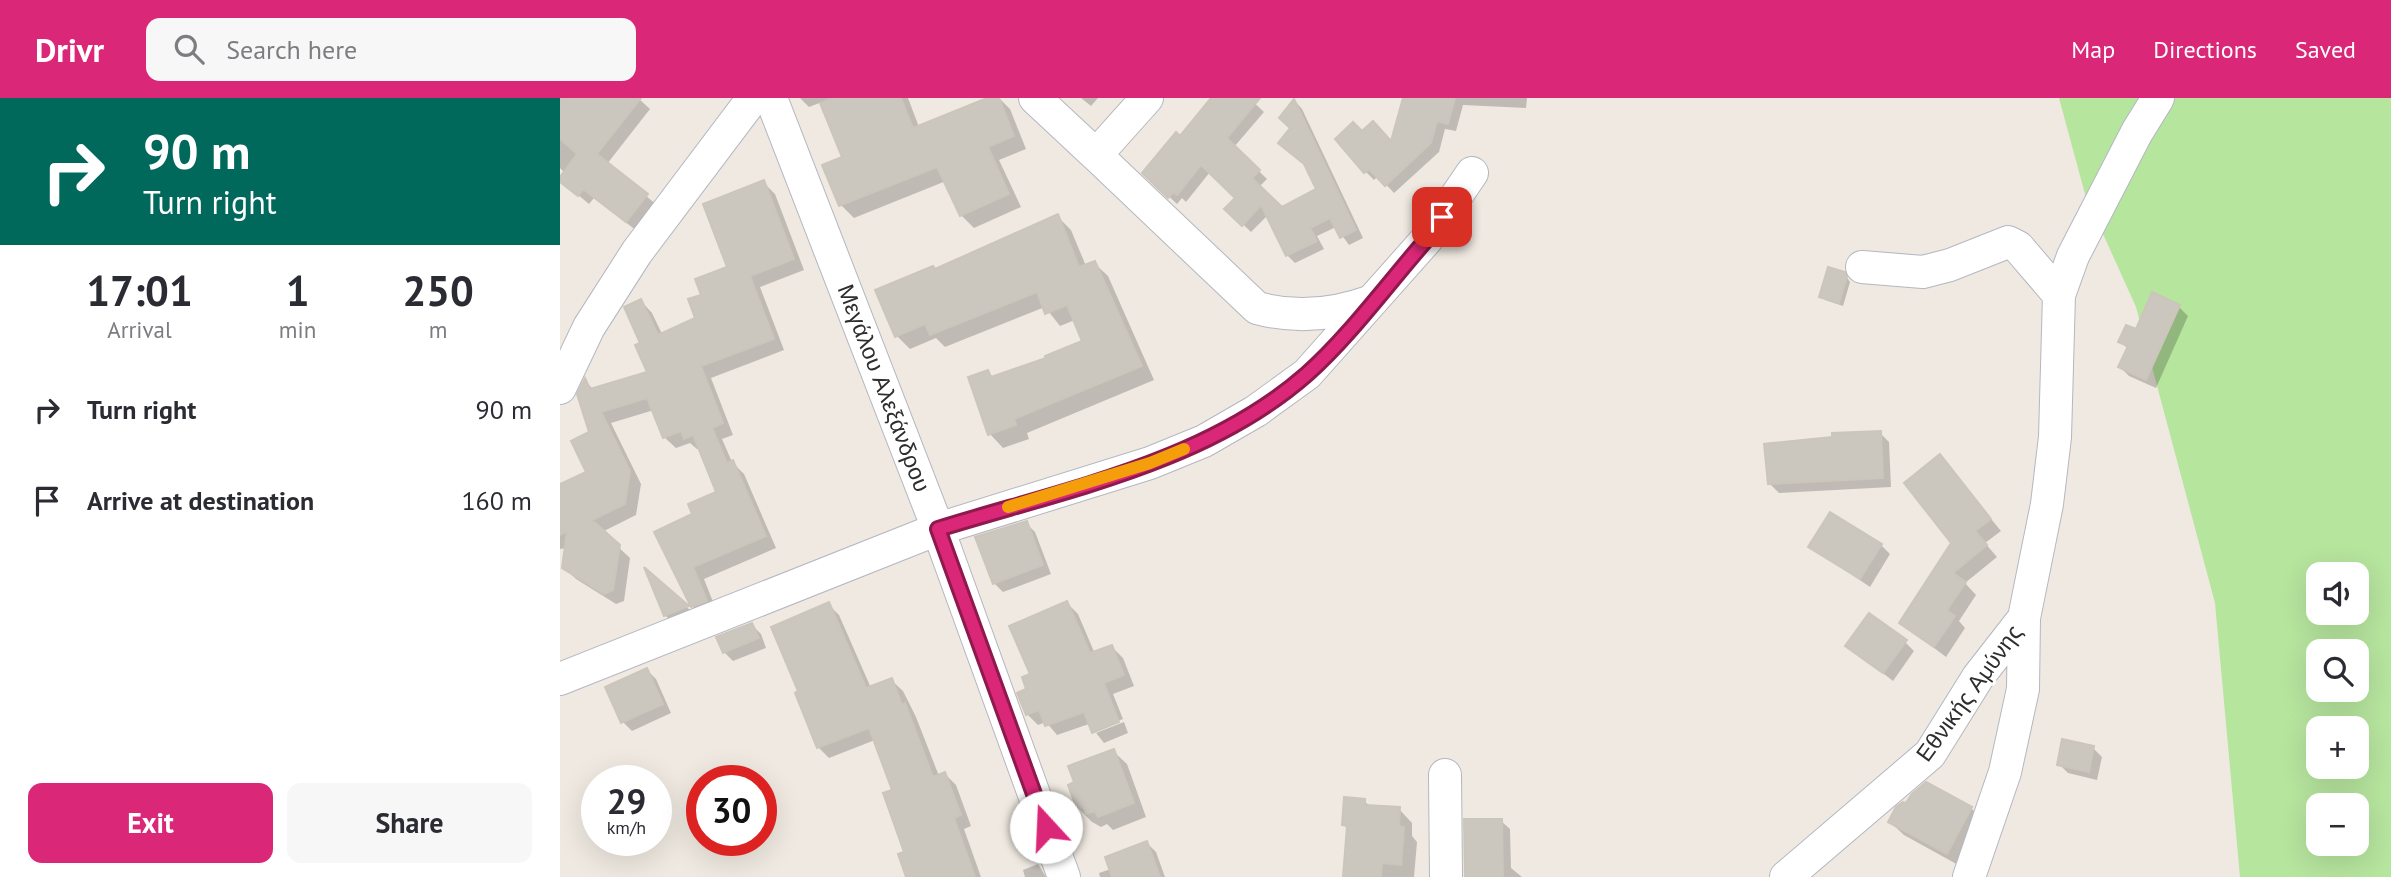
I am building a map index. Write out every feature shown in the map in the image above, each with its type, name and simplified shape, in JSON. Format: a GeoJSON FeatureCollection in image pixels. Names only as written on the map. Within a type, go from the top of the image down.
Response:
{"type":"FeatureCollection","features":[{"type":"Feature","properties":{"kind":"street"},"geometry":{"type":"LineString","coordinates":[[560,388],[589,327],[637,252],[753,98]]}},
{"type":"Feature","properties":{"kind":"street","name":"Μεγάλου Αλεξάνδρου"},"geometry":{"type":"LineString","coordinates":[[771,98],[938,529],[1064,877]]}},
{"type":"Feature","properties":{"kind":"street"},"geometry":{"type":"LineString","coordinates":[[1035,98],[1258,308],[1283,315],[1341,313],[1374,301]]}},
{"type":"Feature","properties":{"kind":"street"},"geometry":{"type":"LineString","coordinates":[[1096,155],[1147,98]]}},
{"type":"Feature","properties":{"kind":"street"},"geometry":{"type":"LineString","coordinates":[[1969,877],[2005,772],[2023,689],[2024,618],[2047,504],[2055,437],[2059,295],[2073,256],[2137,132],[2158,98]]}},
{"type":"Feature","properties":{"kind":"street"},"geometry":{"type":"LineString","coordinates":[[560,679],[938,529],[1150,463],[1204,441],[1256,411],[1307,374],[1427,239],[1472,173]]}},
{"type":"Feature","properties":{"kind":"street"},"geometry":{"type":"LineString","coordinates":[[1862,267],[1923,272],[1950,265],[2008,242],[2018,247],[2059,295]]}},
{"type":"Feature","properties":{"kind":"street","name":"Εθνικής Αμύνης"},"geometry":{"type":"LineString","coordinates":[[1786,877],[1930,754],[1978,677],[2024,618]]}},
{"type":"Feature","properties":{"kind":"street"},"geometry":{"type":"LineString","coordinates":[[1446,775],[1446,877]]}},
{"type":"Feature","properties":{"kind":"green space"},"geometry":{"type":"Polygon","coordinates":[[[2059,98],[2391,98],[2391,877],[2240,877],[2215,603],[2136,307],[2085,194],[2059,98]]]}},
{"type":"Feature","properties":{"kind":"building"},"geometry":{"type":"Polygon","coordinates":[[[560,98],[641,98],[597,154],[648,194],[626,222],[583,189],[578,196],[560,182],[560,177],[577,154],[560,139],[560,98]]]}},
{"type":"Feature","properties":{"kind":"building"},"geometry":{"type":"Polygon","coordinates":[[[832,98],[901,98],[913,128],[987,98],[999,98],[1014,136],[988,147],[1009,194],[960,216],[937,167],[839,206],[822,165],[842,157],[820,103],[832,98]]]}},
{"type":"Feature","properties":{"kind":"building"},"geometry":{"type":"Polygon","coordinates":[[[1211,98],[1260,98],[1227,138],[1260,170],[1252,178],[1282,207],[1316,189],[1304,164],[1278,143],[1290,128],[1279,118],[1294,99],[1356,230],[1340,238],[1330,218],[1310,228],[1317,241],[1286,256],[1261,205],[1242,226],[1224,209],[1235,198],[1201,165],[1177,195],[1173,192],[1168,198],[1142,173],[1176,132],[1180,136],[1211,98]]]}},
{"type":"Feature","properties":{"kind":"building"},"geometry":{"type":"Polygon","coordinates":[[[1403,98],[1455,98],[1448,124],[1437,121],[1431,143],[1385,186],[1369,169],[1364,173],[1335,139],[1353,122],[1362,131],[1373,121],[1391,141],[1403,98]]]}},
{"type":"Feature","properties":{"kind":"building"},"geometry":{"type":"Polygon","coordinates":[[[764,180],[794,259],[750,276],[774,339],[701,366],[723,423],[712,428],[727,463],[733,460],[766,536],[693,567],[707,601],[691,607],[654,532],[692,514],[688,504],[716,492],[693,435],[684,439],[681,431],[663,438],[647,398],[601,412],[630,471],[625,504],[592,520],[620,545],[613,590],[604,594],[562,568],[567,531],[560,535],[560,484],[586,472],[571,441],[589,432],[577,394],[585,378],[590,389],[647,372],[635,345],[640,343],[624,307],[641,299],[658,335],[695,318],[688,299],[701,295],[695,279],[727,267],[703,204],[764,180]]]}},
{"type":"Feature","properties":{"kind":"building"},"geometry":{"type":"Polygon","coordinates":[[[1058,214],[1079,267],[1095,261],[1142,366],[1014,419],[1016,425],[988,435],[968,377],[988,370],[991,377],[1046,358],[1045,356],[1082,341],[1067,305],[1045,314],[1037,292],[930,335],[925,324],[895,337],[875,290],[933,266],[935,269],[1058,214]]]}},
{"type":"Feature","properties":{"kind":"building"},"geometry":{"type":"Polygon","coordinates":[[[1828,267],[1845,272],[1847,276],[1839,303],[1819,297],[1828,267]]]}},
{"type":"Feature","properties":{"kind":"building"},"geometry":{"type":"Polygon","coordinates":[[[2152,292],[2180,305],[2146,380],[2118,367],[2128,346],[2118,342],[2126,325],[2136,329],[2152,292]]]}},
{"type":"Feature","properties":{"kind":"building"},"geometry":{"type":"Polygon","coordinates":[[[1881,431],[1883,478],[1768,484],[1764,444],[1832,437],[1832,433],[1881,431]]]}},
{"type":"Feature","properties":{"kind":"building"},"geometry":{"type":"Polygon","coordinates":[[[1940,454],[1991,519],[1975,531],[1987,545],[1953,573],[1966,582],[1947,610],[1955,616],[1934,647],[1899,623],[1951,543],[1904,483],[1940,454]]]}},
{"type":"Feature","properties":{"kind":"building"},"geometry":{"type":"Polygon","coordinates":[[[1830,512],[1882,544],[1860,579],[1808,547],[1830,512]]]}},
{"type":"Feature","properties":{"kind":"building"},"geometry":{"type":"Polygon","coordinates":[[[1027,521],[1043,565],[993,584],[975,537],[1027,521]]]}},
{"type":"Feature","properties":{"kind":"building"},"geometry":{"type":"Polygon","coordinates":[[[644,567],[689,606],[664,616],[644,567]]]}},
{"type":"Feature","properties":{"kind":"building"},"geometry":{"type":"Polygon","coordinates":[[[1067,601],[1090,653],[1112,645],[1124,675],[1104,683],[1119,722],[1092,733],[1084,712],[1045,726],[1039,710],[1026,715],[1017,693],[1026,689],[1022,677],[1030,674],[1009,626],[1067,601]]]}},
{"type":"Feature","properties":{"kind":"building"},"geometry":{"type":"Polygon","coordinates":[[[829,602],[866,688],[892,678],[902,705],[905,703],[933,777],[945,772],[961,815],[954,818],[975,877],[906,877],[898,854],[904,852],[883,793],[892,790],[869,728],[817,748],[795,693],[798,691],[771,627],[829,602]]]}},
{"type":"Feature","properties":{"kind":"building"},"geometry":{"type":"Polygon","coordinates":[[[1869,613],[1907,640],[1883,673],[1845,646],[1869,613]]]}},
{"type":"Feature","properties":{"kind":"building"},"geometry":{"type":"Polygon","coordinates":[[[752,623],[759,638],[723,653],[716,637],[752,623]]]}},
{"type":"Feature","properties":{"kind":"building"},"geometry":{"type":"Polygon","coordinates":[[[647,668],[663,704],[621,723],[605,687],[647,668]]]}},
{"type":"Feature","properties":{"kind":"building"},"geometry":{"type":"Polygon","coordinates":[[[2062,739],[2094,746],[2089,772],[2057,765],[2062,739]]]}},
{"type":"Feature","properties":{"kind":"building"},"geometry":{"type":"Polygon","coordinates":[[[1114,749],[1134,803],[1098,817],[1095,811],[1086,814],[1083,807],[1077,809],[1068,785],[1074,782],[1068,766],[1114,749]]]}},
{"type":"Feature","properties":{"kind":"building"},"geometry":{"type":"Polygon","coordinates":[[[1926,782],[1972,807],[1947,854],[1888,822],[1896,807],[1906,803],[1926,782]]]}},
{"type":"Feature","properties":{"kind":"building"},"geometry":{"type":"Polygon","coordinates":[[[1344,797],[1365,799],[1365,805],[1400,807],[1399,826],[1404,827],[1401,865],[1382,863],[1381,877],[1343,877],[1347,826],[1342,825],[1344,797]]]}},
{"type":"Feature","properties":{"kind":"building"},"geometry":{"type":"Polygon","coordinates":[[[1464,819],[1502,819],[1503,877],[1465,877],[1464,819]]]}},
{"type":"Feature","properties":{"kind":"building"},"geometry":{"type":"Polygon","coordinates":[[[1147,841],[1160,877],[1112,877],[1105,857],[1147,841]]]}},
{"type":"Feature","properties":{"kind":"slow traffic"},"geometry":{"type":"LineString","coordinates":[[1008,507],[1150,463],[1184,449]]}},
{"type":"Feature","properties":{"kind":"route"},"geometry":{"type":"LineString","coordinates":[[1046,827],[938,529],[1150,463],[1204,441],[1256,411],[1307,374],[1374,301],[1427,239],[1442,217]]}}]}
